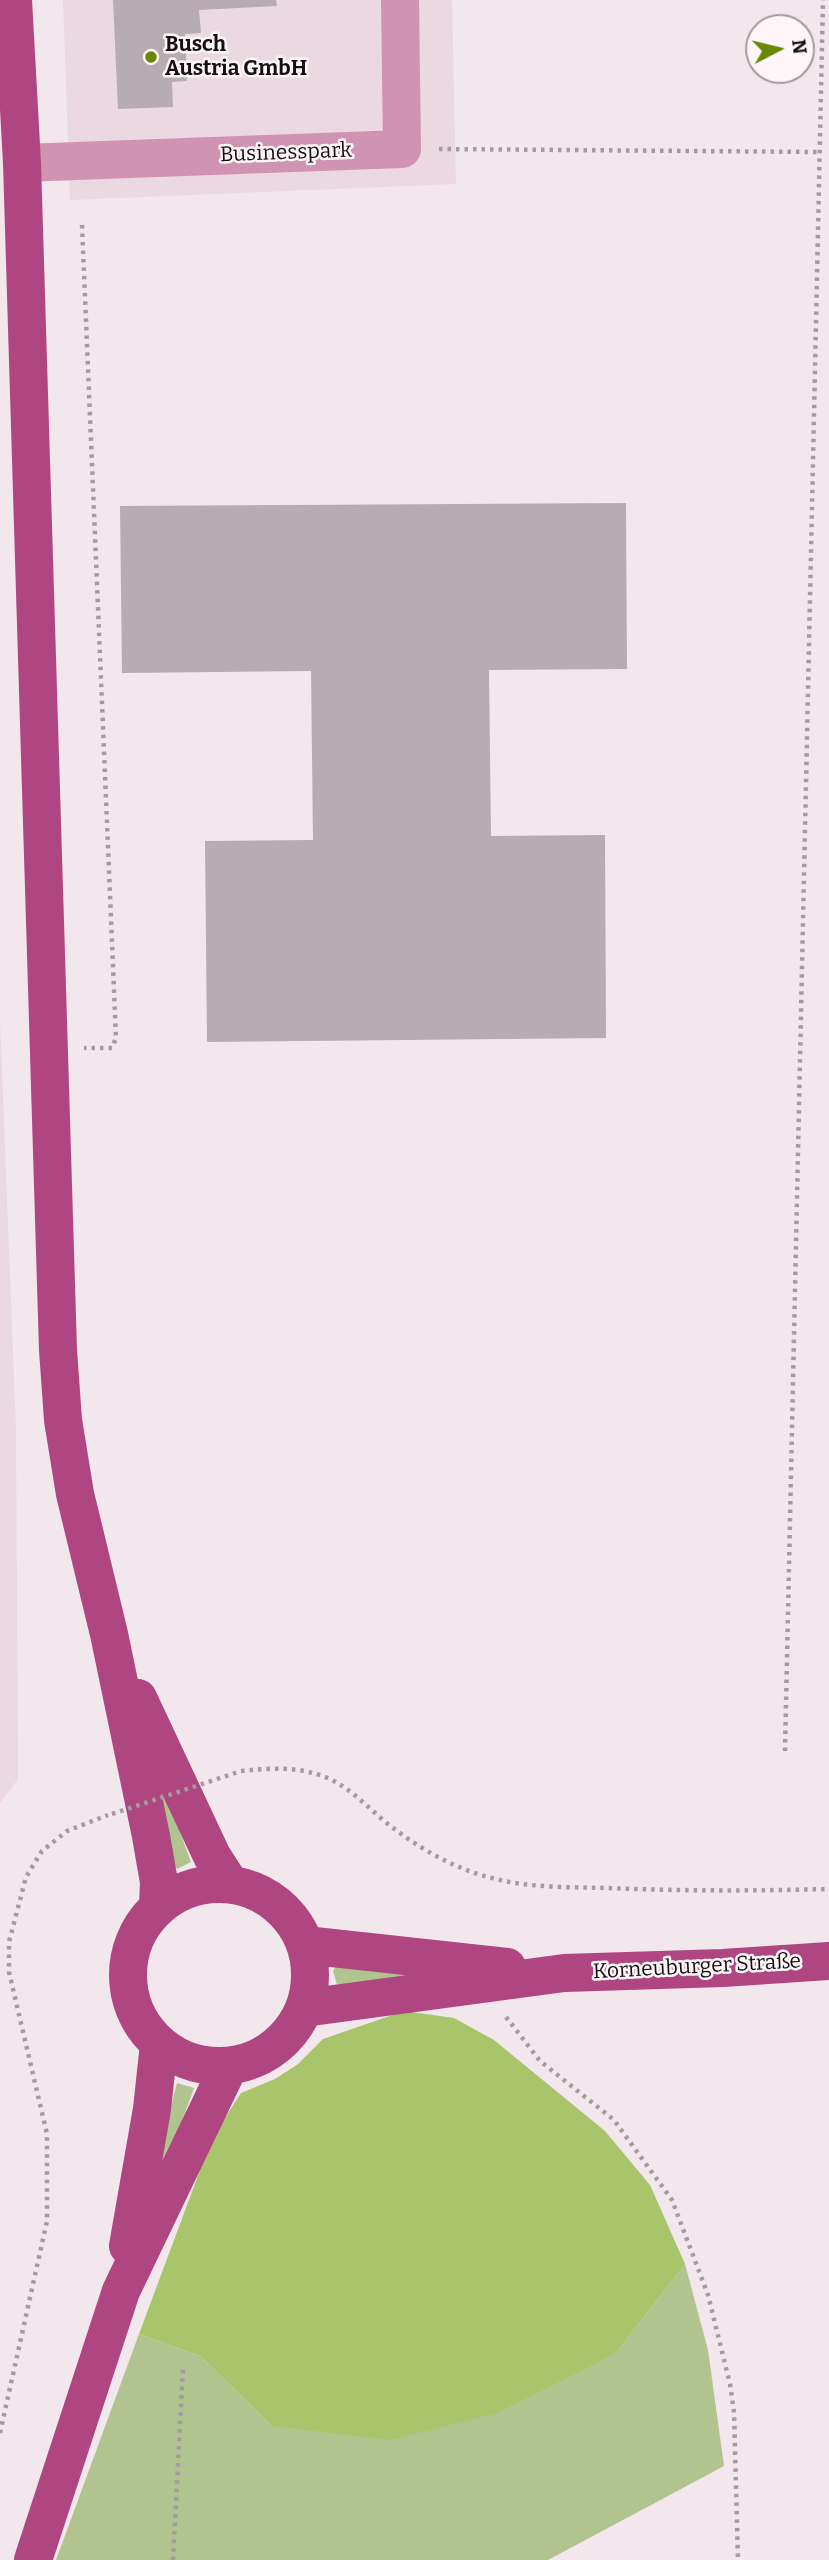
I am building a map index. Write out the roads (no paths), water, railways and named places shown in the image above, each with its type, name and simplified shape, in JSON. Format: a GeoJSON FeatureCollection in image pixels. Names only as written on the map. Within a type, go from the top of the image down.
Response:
{"type":"FeatureCollection","features":[{"type":"Feature","properties":{"kind":"main road"},"geometry":{"type":"LineString","coordinates":[[13,0],[22,163],[52,1214],[63,1420],[78,1507],[109,1634],[151,1836],[159,1882],[158,1906]]}},
{"type":"Feature","properties":{"kind":"main road"},"geometry":{"type":"LineString","coordinates":[[109,1634],[200,1832],[230,1884]]}},
{"type":"Feature","properties":{"kind":"main road"},"geometry":{"type":"LineString","coordinates":[[230,1884],[268,1898],[284,1911],[305,1945],[310,1966],[310,1987],[304,2008],[282,2041],[248,2062],[229,2066],[192,2062],[159,2044],[139,2020],[129,1991],[128,1975],[133,1945],[158,1906],[191,1888],[230,1884]]}},
{"type":"Feature","properties":{"kind":"main road","name":"Korneuburger Straße"},"geometry":{"type":"LineString","coordinates":[[305,1945],[564,1973]]}},
{"type":"Feature","properties":{"kind":"main road","name":"Korneuburger Straße"},"geometry":{"type":"LineString","coordinates":[[304,2008],[564,1973],[723,1968],[829,1961]]}},
{"type":"Feature","properties":{"kind":"main road"},"geometry":{"type":"LineString","coordinates":[[121,2291],[152,2109],[159,2044]]}},
{"type":"Feature","properties":{"kind":"main road"},"geometry":{"type":"LineString","coordinates":[[33,2560],[121,2291],[229,2066]]}},
{"type":"Feature","properties":{"kind":"street","name":"Businesspark"},"geometry":{"type":"LineString","coordinates":[[22,163],[402,149],[400,0]]}},
{"type":"Feature","properties":{"kind":"place","name":"Busch Austria GmbH"},"geometry":{"type":"Point","coordinates":[151,57]}}]}
